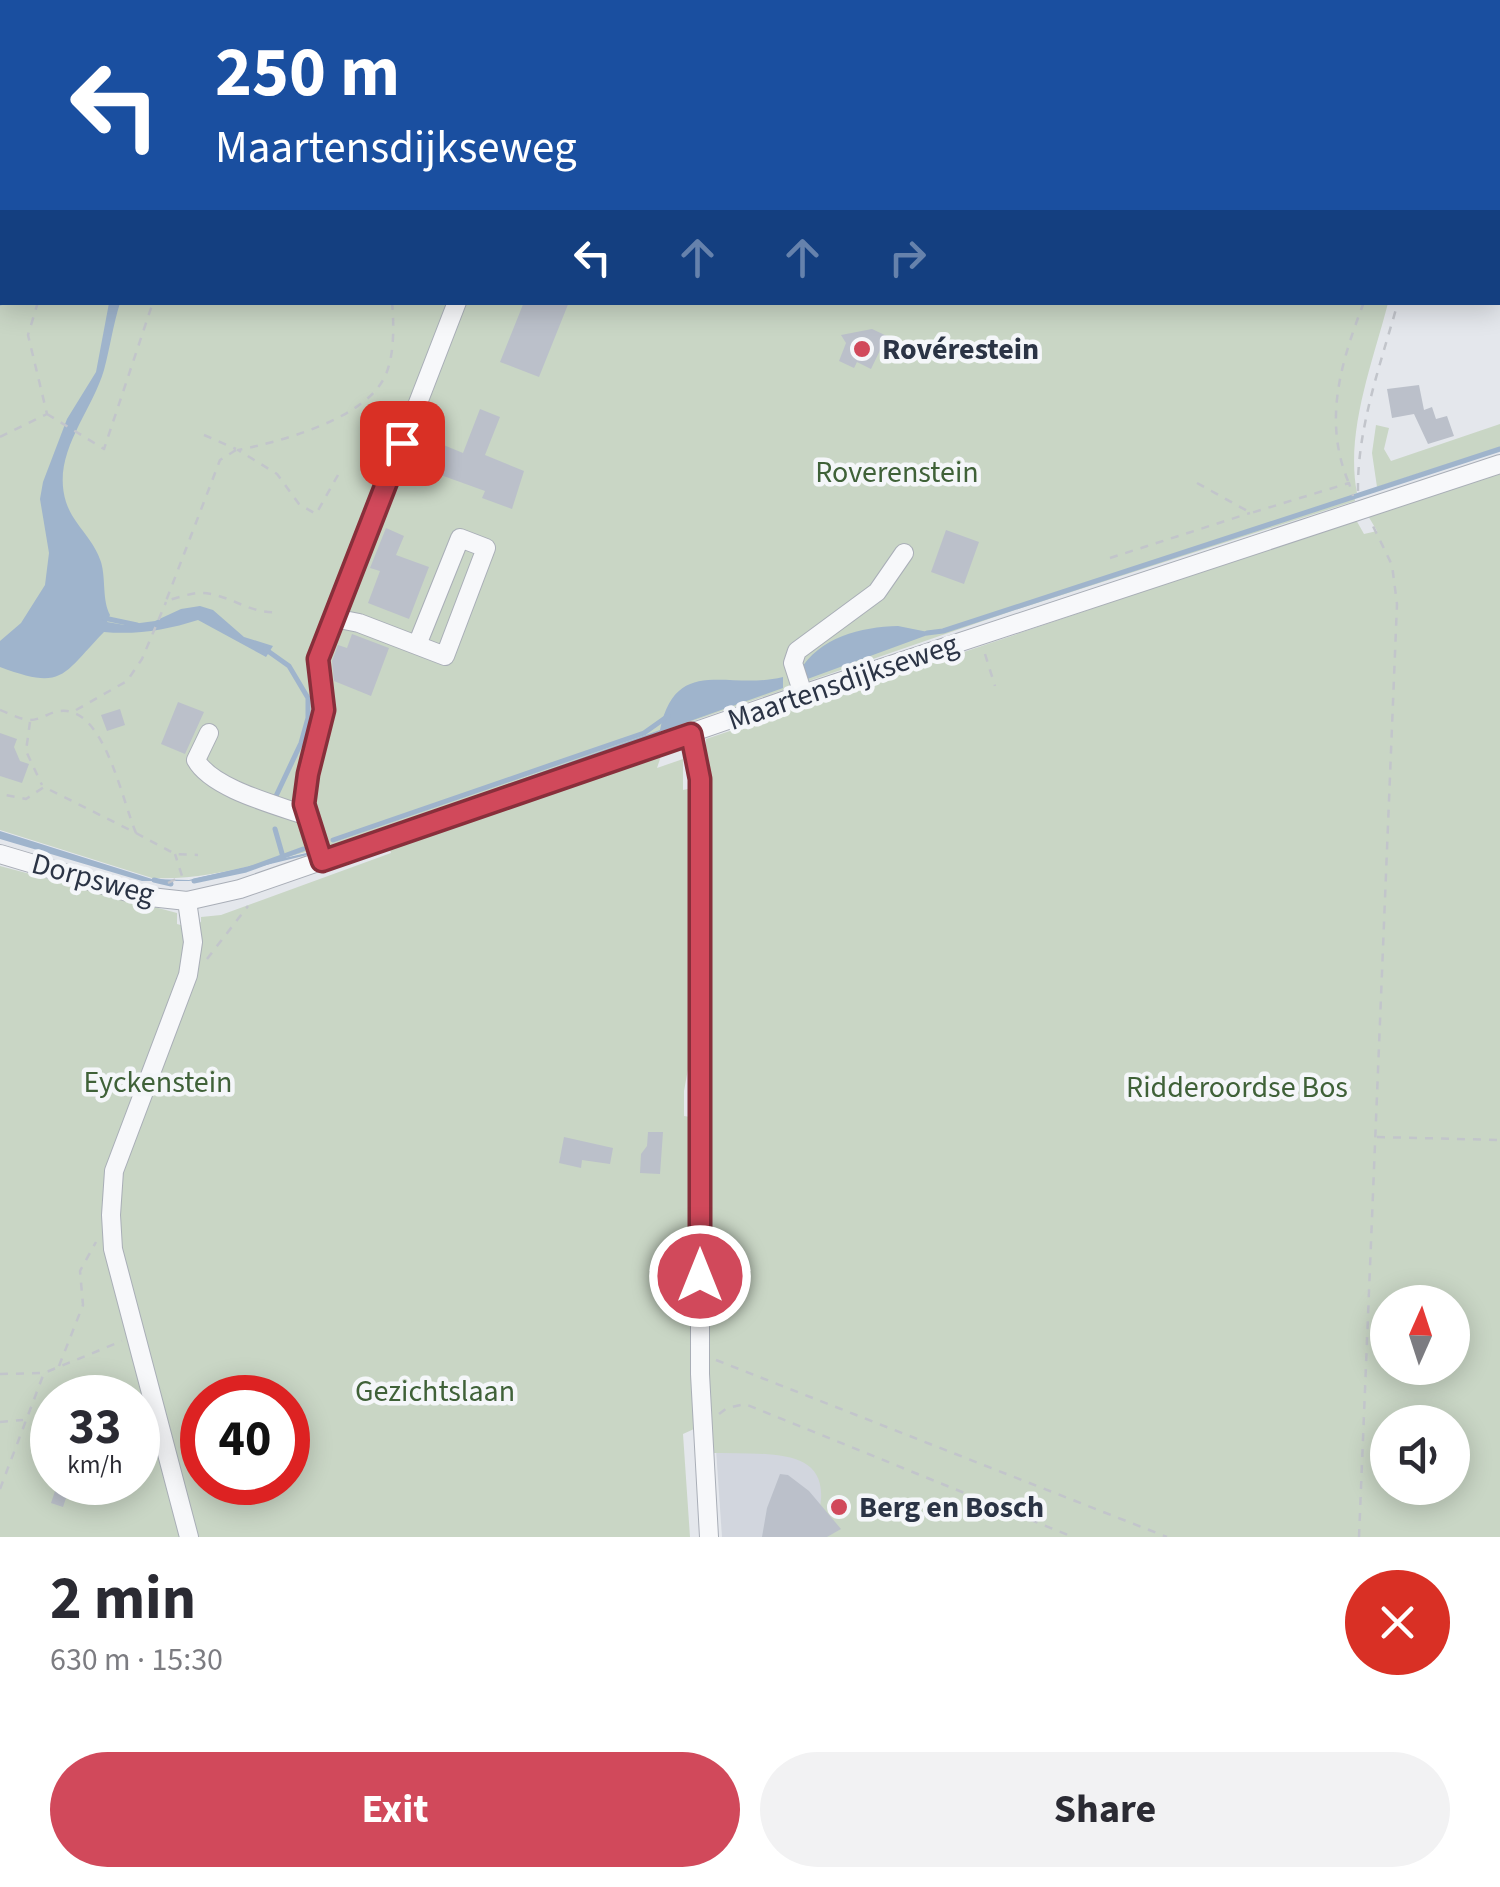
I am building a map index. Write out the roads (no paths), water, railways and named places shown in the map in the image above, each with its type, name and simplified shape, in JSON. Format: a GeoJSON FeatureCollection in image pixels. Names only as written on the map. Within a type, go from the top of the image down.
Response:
{"type":"FeatureCollection","features":[{"type":"Feature","properties":{"kind":"street"},"geometry":{"type":"LineString","coordinates":[[322,861],[307,816],[306,786],[324,710],[318,659],[456,305]]}},
{"type":"Feature","properties":{"kind":"street","name":"Maartensdijkseweg"},"geometry":{"type":"LineString","coordinates":[[187,901],[240,889],[803,694],[1367,514],[1500,464]]}},
{"type":"Feature","properties":{"kind":"street"},"geometry":{"type":"LineString","coordinates":[[334,618],[360,623],[416,645],[445,656],[486,548],[460,538],[416,645]]}},
{"type":"Feature","properties":{"kind":"street"},"geometry":{"type":"LineString","coordinates":[[803,694],[793,663],[797,651],[878,592],[904,552]]}},
{"type":"Feature","properties":{"kind":"street"},"geometry":{"type":"LineString","coordinates":[[208,733],[196,760],[202,769],[234,789],[307,816]]}},
{"type":"Feature","properties":{"kind":"street"},"geometry":{"type":"LineString","coordinates":[[691,734],[700,779],[700,1355],[709,1537]]}},
{"type":"Feature","properties":{"kind":"street","name":"Dorpsweg"},"geometry":{"type":"LineString","coordinates":[[0,854],[126,892],[187,901]]}},
{"type":"Feature","properties":{"kind":"street"},"geometry":{"type":"LineString","coordinates":[[187,901],[192,942],[188,974],[114,1172],[111,1215],[113,1249],[189,1537]]}},
{"type":"Feature","properties":{"kind":"water"},"geometry":{"type":"Polygon","coordinates":[[[109,305],[120,305],[98,386],[68,451],[63,484],[69,510],[101,562],[110,615],[107,622],[125,625],[155,621],[181,609],[200,606],[213,610],[244,637],[273,646],[266,657],[198,620],[151,631],[104,632],[70,668],[50,678],[0,667],[0,641],[21,623],[45,585],[49,553],[40,499],[43,482],[67,419],[96,372],[109,305]]]}},
{"type":"Feature","properties":{"kind":"water"},"geometry":{"type":"Polygon","coordinates":[[[898,626],[933,633],[802,681],[799,672],[807,660],[829,642],[856,632],[898,626]]]}},
{"type":"Feature","properties":{"kind":"water"},"geometry":{"type":"Polygon","coordinates":[[[783,677],[783,688],[328,850],[217,877],[189,881],[142,881],[0,839],[0,831],[152,879],[189,880],[328,848],[660,730],[668,706],[678,692],[691,684],[783,677]]]}},
{"type":"Feature","properties":{"kind":"waterway"},"geometry":{"type":"LineString","coordinates":[[927,633],[1500,449]]}},
{"type":"Feature","properties":{"kind":"waterway"},"geometry":{"type":"LineString","coordinates":[[104,618],[137,625]]}},
{"type":"Feature","properties":{"kind":"waterway"},"geometry":{"type":"LineString","coordinates":[[265,649],[289,666],[308,698],[308,718],[301,743],[276,796]]}},
{"type":"Feature","properties":{"kind":"waterway"},"geometry":{"type":"LineString","coordinates":[[333,840],[644,733],[668,716]]}},
{"type":"Feature","properties":{"kind":"waterway"},"geometry":{"type":"LineString","coordinates":[[275,829],[283,857]]}},
{"type":"Feature","properties":{"kind":"waterway"},"geometry":{"type":"LineString","coordinates":[[194,881],[246,870],[303,849]]}},
{"type":"Feature","properties":{"kind":"waterway"},"geometry":{"type":"LineString","coordinates":[[154,880],[171,884]]}},
{"type":"Feature","properties":{"kind":"place","name":"Rovérestein"},"geometry":{"type":"Point","coordinates":[862,349]}},
{"type":"Feature","properties":{"kind":"place","name":"Berg en Bosch"},"geometry":{"type":"Point","coordinates":[839,1507]}},
{"type":"Feature","properties":{"kind":"park label","name":"Roverenstein"},"geometry":{"type":"Point","coordinates":[897,472]}},
{"type":"Feature","properties":{"kind":"park label","name":"Eyckenstein"},"geometry":{"type":"Point","coordinates":[158,1082]}},
{"type":"Feature","properties":{"kind":"park label","name":"Ridderoordse Bos"},"geometry":{"type":"Point","coordinates":[1237,1087]}},
{"type":"Feature","properties":{"kind":"park label","name":"Gezichtslaan"},"geometry":{"type":"Point","coordinates":[435,1391]}}]}
